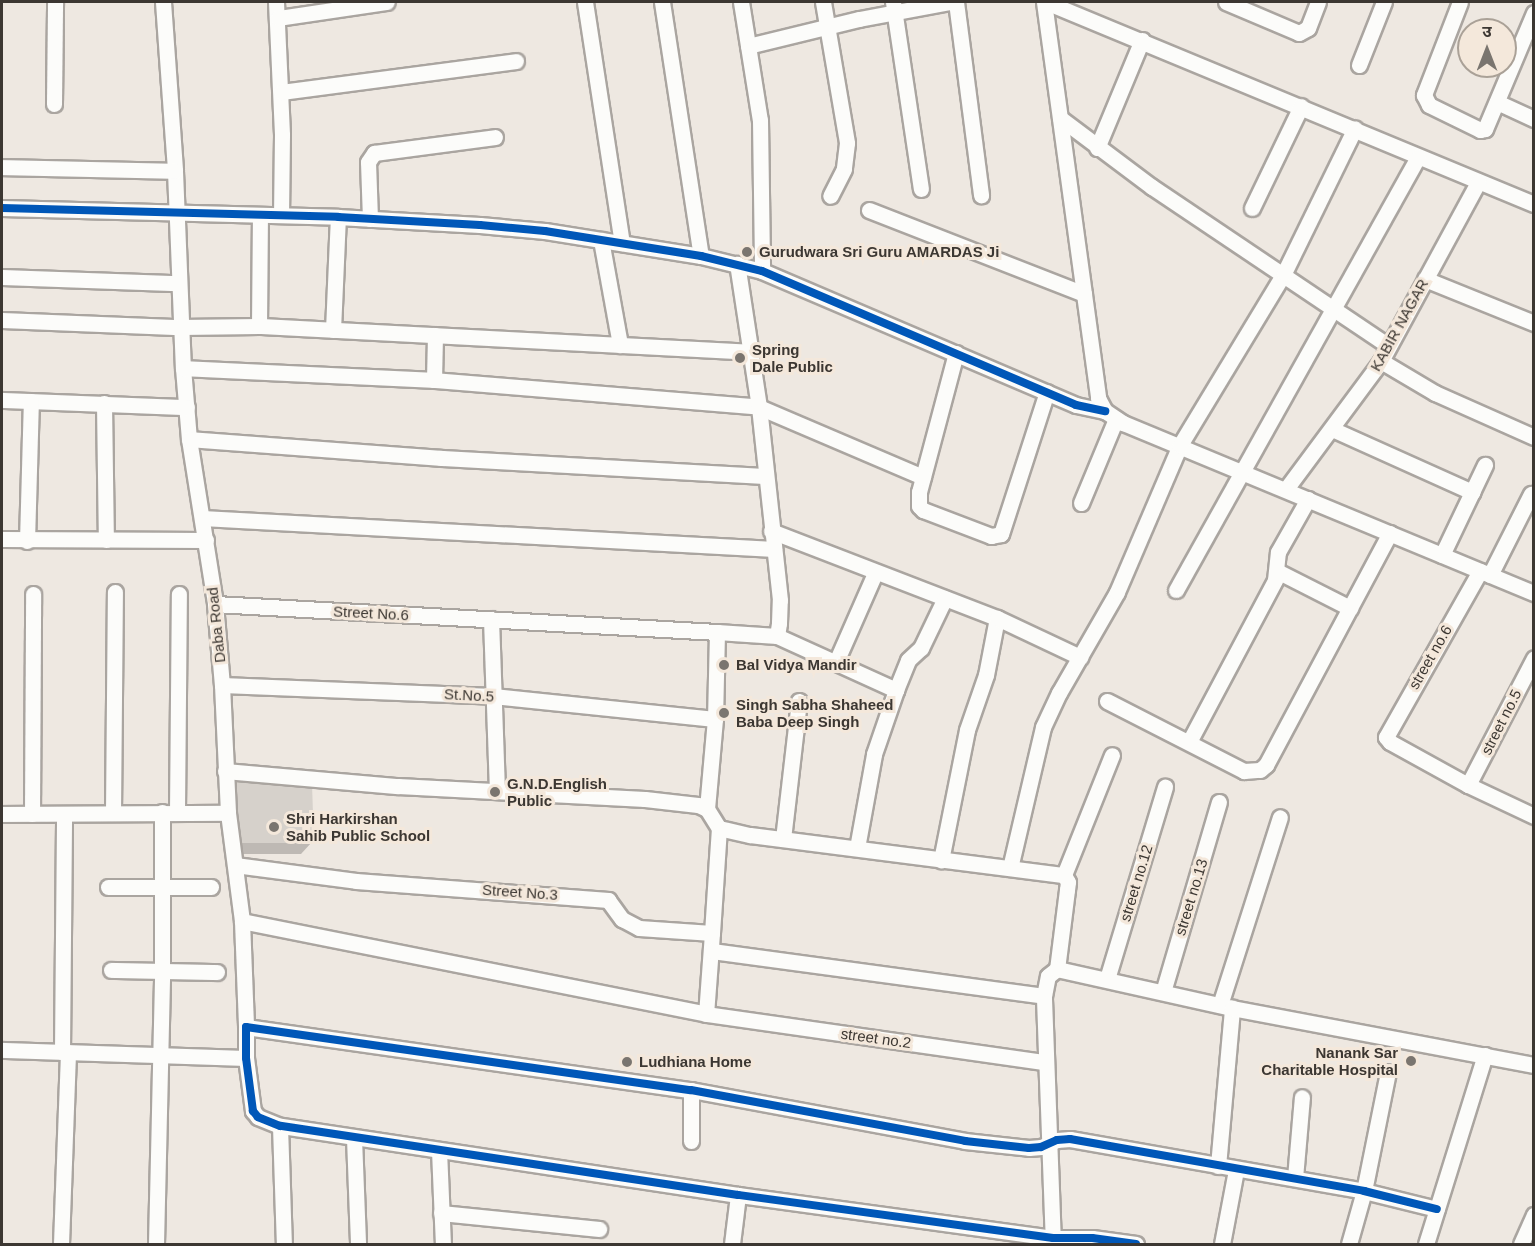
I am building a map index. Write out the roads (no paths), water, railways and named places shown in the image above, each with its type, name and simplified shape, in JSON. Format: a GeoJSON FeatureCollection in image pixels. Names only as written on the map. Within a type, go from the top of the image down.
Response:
{"type":"FeatureCollection","features":[{"type":"Feature","properties":{"kind":"street"},"geometry":{"type":"LineString","coordinates":[[54,104],[55,2]]}},
{"type":"Feature","properties":{"kind":"street","name":"Daba Road"},"geometry":{"type":"LineString","coordinates":[[163,2],[175,171],[183,368],[189,439],[215,604],[222,685],[228,813],[242,921],[246,1058],[253,1111],[258,1117],[280,1126]]}},
{"type":"Feature","properties":{"kind":"street"},"geometry":{"type":"LineString","coordinates":[[276,2],[281,92],[281,215]]}},
{"type":"Feature","properties":{"kind":"street"},"geometry":{"type":"LineString","coordinates":[[278,18],[387,2]]}},
{"type":"Feature","properties":{"kind":"street"},"geometry":{"type":"LineString","coordinates":[[585,2],[622,243]]}},
{"type":"Feature","properties":{"kind":"street"},"geometry":{"type":"LineString","coordinates":[[662,2],[701,256]]}},
{"type":"Feature","properties":{"kind":"street"},"geometry":{"type":"LineString","coordinates":[[741,2],[760,120],[762,271]]}},
{"type":"Feature","properties":{"kind":"street"},"geometry":{"type":"LineString","coordinates":[[824,2],[847,143],[844,169],[830,196]]}},
{"type":"Feature","properties":{"kind":"street"},"geometry":{"type":"LineString","coordinates":[[748,46],[828,28],[894,7],[950,2]]}},
{"type":"Feature","properties":{"kind":"street"},"geometry":{"type":"LineString","coordinates":[[956,2],[981,195]]}},
{"type":"Feature","properties":{"kind":"street"},"geometry":{"type":"LineString","coordinates":[[1111,415],[1098,398],[1045,2],[1355,128],[1418,157],[1533,204]]}},
{"type":"Feature","properties":{"kind":"street"},"geometry":{"type":"LineString","coordinates":[[1236,3],[1299,33],[1308,28],[1318,2]]}},
{"type":"Feature","properties":{"kind":"street"},"geometry":{"type":"LineString","coordinates":[[1359,65],[1384,2]]}},
{"type":"Feature","properties":{"kind":"street"},"geometry":{"type":"LineString","coordinates":[[1460,2],[1426,87],[1425,101],[1480,130],[1485,129],[1533,13]]}},
{"type":"Feature","properties":{"kind":"street"},"geometry":{"type":"LineString","coordinates":[[894,7],[921,189]]}},
{"type":"Feature","properties":{"kind":"street"},"geometry":{"type":"LineString","coordinates":[[1097,148],[1142,40]]}},
{"type":"Feature","properties":{"kind":"street"},"geometry":{"type":"LineString","coordinates":[[281,92],[516,61]]}},
{"type":"Feature","properties":{"kind":"street"},"geometry":{"type":"LineString","coordinates":[[1497,102],[1533,119]]}},
{"type":"Feature","properties":{"kind":"street"},"geometry":{"type":"LineString","coordinates":[[1252,208],[1301,106]]}},
{"type":"Feature","properties":{"kind":"street"},"geometry":{"type":"LineString","coordinates":[[1060,117],[1097,148],[1284,273],[1334,311],[1389,346]]}},
{"type":"Feature","properties":{"kind":"street"},"geometry":{"type":"LineString","coordinates":[[1010,868],[1043,727],[1117,592],[1180,445],[1284,273],[1355,128]]}},
{"type":"Feature","properties":{"kind":"street"},"geometry":{"type":"LineString","coordinates":[[370,219],[368,162],[374,153],[495,137]]}},
{"type":"Feature","properties":{"kind":"street"},"geometry":{"type":"LineString","coordinates":[[1176,590],[1334,311],[1418,157]]}},
{"type":"Feature","properties":{"kind":"street"},"geometry":{"type":"LineString","coordinates":[[2,167],[175,171]]}},
{"type":"Feature","properties":{"kind":"street","name":"KABIR NAGAR"},"geometry":{"type":"LineString","coordinates":[[1287,489],[1381,361],[1478,182]]}},
{"type":"Feature","properties":{"kind":"street"},"geometry":{"type":"LineString","coordinates":[[2,208],[338,217],[480,225],[622,243],[737,264],[762,271],[1076,405],[1111,415],[1533,593]]}},
{"type":"Feature","properties":{"kind":"street"},"geometry":{"type":"LineString","coordinates":[[869,210],[1084,294]]}},
{"type":"Feature","properties":{"kind":"street"},"geometry":{"type":"LineString","coordinates":[[259,326],[260,215]]}},
{"type":"Feature","properties":{"kind":"street"},"geometry":{"type":"LineString","coordinates":[[333,330],[338,217]]}},
{"type":"Feature","properties":{"kind":"street"},"geometry":{"type":"LineString","coordinates":[[601,240],[620,345]]}},
{"type":"Feature","properties":{"kind":"street"},"geometry":{"type":"LineString","coordinates":[[737,264],[759,407],[780,600],[777,636],[896,690]]}},
{"type":"Feature","properties":{"kind":"street"},"geometry":{"type":"LineString","coordinates":[[2,277],[178,283]]}},
{"type":"Feature","properties":{"kind":"street"},"geometry":{"type":"LineString","coordinates":[[1425,279],[1533,323]]}},
{"type":"Feature","properties":{"kind":"street"},"geometry":{"type":"LineString","coordinates":[[2,320],[180,327],[259,326],[751,352]]}},
{"type":"Feature","properties":{"kind":"street"},"geometry":{"type":"LineString","coordinates":[[434,380],[435,335]]}},
{"type":"Feature","properties":{"kind":"street"},"geometry":{"type":"LineString","coordinates":[[956,353],[923,477],[919,500],[922,510],[991,536],[1001,534],[1047,392]]}},
{"type":"Feature","properties":{"kind":"street"},"geometry":{"type":"LineString","coordinates":[[1381,361],[1435,393],[1533,437]]}},
{"type":"Feature","properties":{"kind":"street"},"geometry":{"type":"LineString","coordinates":[[183,368],[434,380],[759,407],[923,477]]}},
{"type":"Feature","properties":{"kind":"street"},"geometry":{"type":"LineString","coordinates":[[2,400],[187,407]]}},
{"type":"Feature","properties":{"kind":"street"},"geometry":{"type":"LineString","coordinates":[[27,541],[31,401]]}},
{"type":"Feature","properties":{"kind":"street"},"geometry":{"type":"LineString","coordinates":[[104,403],[106,540]]}},
{"type":"Feature","properties":{"kind":"street"},"geometry":{"type":"LineString","coordinates":[[1081,503],[1111,415]]}},
{"type":"Feature","properties":{"kind":"street"},"geometry":{"type":"LineString","coordinates":[[1332,429],[1472,492]]}},
{"type":"Feature","properties":{"kind":"street"},"geometry":{"type":"LineString","coordinates":[[189,439],[441,458],[766,476]]}},
{"type":"Feature","properties":{"kind":"street"},"geometry":{"type":"LineString","coordinates":[[1442,555],[1485,465]]}},
{"type":"Feature","properties":{"kind":"street"},"geometry":{"type":"LineString","coordinates":[[1485,573],[1531,494]]}},
{"type":"Feature","properties":{"kind":"street"},"geometry":{"type":"LineString","coordinates":[[1189,742],[1275,580],[1278,552],[1308,499]]}},
{"type":"Feature","properties":{"kind":"street"},"geometry":{"type":"LineString","coordinates":[[202,518],[774,549]]}},
{"type":"Feature","properties":{"kind":"street"},"geometry":{"type":"LineString","coordinates":[[771,531],[875,573],[997,618],[1080,657]]}},
{"type":"Feature","properties":{"kind":"street"},"geometry":{"type":"LineString","coordinates":[[1107,701],[1244,771],[1260,770],[1266,765],[1390,533]]}},
{"type":"Feature","properties":{"kind":"street"},"geometry":{"type":"LineString","coordinates":[[2,539],[27,541],[206,540]]}},
{"type":"Feature","properties":{"kind":"street"},"geometry":{"type":"LineString","coordinates":[[1277,571],[1350,608]]}},
{"type":"Feature","properties":{"kind":"street"},"geometry":{"type":"LineString","coordinates":[[836,663],[875,573]]}},
{"type":"Feature","properties":{"kind":"street","name":"street no.6"},"geometry":{"type":"LineString","coordinates":[[1468,785],[1390,742],[1386,734],[1485,573]]}},
{"type":"Feature","properties":{"kind":"street"},"geometry":{"type":"LineString","coordinates":[[113,813],[115,592]]}},
{"type":"Feature","properties":{"kind":"street"},"geometry":{"type":"LineString","coordinates":[[32,814],[33,594]]}},
{"type":"Feature","properties":{"kind":"street"},"geometry":{"type":"LineString","coordinates":[[156,1245],[162,970],[160,887],[170,812],[179,594]]}},
{"type":"Feature","properties":{"kind":"street"},"geometry":{"type":"LineString","coordinates":[[857,848],[874,754],[896,690],[908,660],[921,648],[945,598]]}},
{"type":"Feature","properties":{"kind":"street","name":"Street No.6"},"geometry":{"type":"LineString","coordinates":[[215,604],[777,636]]}},
{"type":"Feature","properties":{"kind":"street"},"geometry":{"type":"LineString","coordinates":[[941,860],[967,730],[986,675],[997,618]]}},
{"type":"Feature","properties":{"kind":"street"},"geometry":{"type":"LineString","coordinates":[[491,620],[497,791]]}},
{"type":"Feature","properties":{"kind":"street"},"geometry":{"type":"LineString","coordinates":[[706,1014],[719,828],[707,808],[715,719],[717,632]]}},
{"type":"Feature","properties":{"kind":"street","name":"street no.5"},"geometry":{"type":"LineString","coordinates":[[1468,785],[1533,658]]}},
{"type":"Feature","properties":{"kind":"street","name":"St.No.5"},"geometry":{"type":"LineString","coordinates":[[222,685],[493,696],[715,719]]}},
{"type":"Feature","properties":{"kind":"street"},"geometry":{"type":"LineString","coordinates":[[783,839],[799,701]]}},
{"type":"Feature","properties":{"kind":"street"},"geometry":{"type":"LineString","coordinates":[[1064,875],[1112,755]]}},
{"type":"Feature","properties":{"kind":"street"},"geometry":{"type":"LineString","coordinates":[[225,771],[497,791],[645,799],[707,808]]}},
{"type":"Feature","properties":{"kind":"street"},"geometry":{"type":"LineString","coordinates":[[1468,785],[1533,816]]}},
{"type":"Feature","properties":{"kind":"street","name":"street no.12"},"geometry":{"type":"LineString","coordinates":[[1107,979],[1165,787]]}},
{"type":"Feature","properties":{"kind":"street","name":"street no.13"},"geometry":{"type":"LineString","coordinates":[[1163,992],[1220,802]]}},
{"type":"Feature","properties":{"kind":"street"},"geometry":{"type":"LineString","coordinates":[[2,814],[228,813]]}},
{"type":"Feature","properties":{"kind":"street"},"geometry":{"type":"LineString","coordinates":[[62,1245],[65,1052],[64,815]]}},
{"type":"Feature","properties":{"kind":"street"},"geometry":{"type":"LineString","coordinates":[[1218,1166],[1226,1007],[1280,817]]}},
{"type":"Feature","properties":{"kind":"street"},"geometry":{"type":"LineString","coordinates":[[719,828],[750,835],[1064,875]]}},
{"type":"Feature","properties":{"kind":"street","name":"Street No.3"},"geometry":{"type":"LineString","coordinates":[[234,865],[356,881],[600,897],[613,904],[622,919],[639,928],[712,933]]}},
{"type":"Feature","properties":{"kind":"street"},"geometry":{"type":"LineString","coordinates":[[1053,1241],[1044,996],[1048,976],[1057,969],[1068,890],[1068,882],[1064,875]]}},
{"type":"Feature","properties":{"kind":"street"},"geometry":{"type":"LineString","coordinates":[[108,887],[211,887]]}},
{"type":"Feature","properties":{"kind":"street","name":"street no.2"},"geometry":{"type":"LineString","coordinates":[[242,921],[706,1014],[1046,1062]]}},
{"type":"Feature","properties":{"kind":"street"},"geometry":{"type":"LineString","coordinates":[[712,951],[1044,996]]}},
{"type":"Feature","properties":{"kind":"street"},"geometry":{"type":"LineString","coordinates":[[1057,969],[1226,1007],[1533,1065]]}},
{"type":"Feature","properties":{"kind":"street"},"geometry":{"type":"LineString","coordinates":[[111,970],[217,972]]}},
{"type":"Feature","properties":{"kind":"street"},"geometry":{"type":"LineString","coordinates":[[246,1028],[691,1090],[965,1141],[1029,1148],[1070,1139],[1364,1191],[1437,1209]]}},
{"type":"Feature","properties":{"kind":"street"},"geometry":{"type":"LineString","coordinates":[[2,1050],[160,1057],[246,1058]]}},
{"type":"Feature","properties":{"kind":"street"},"geometry":{"type":"LineString","coordinates":[[1426,1245],[1485,1055]]}},
{"type":"Feature","properties":{"kind":"street"},"geometry":{"type":"LineString","coordinates":[[1349,1245],[1364,1191],[1388,1072]]}},
{"type":"Feature","properties":{"kind":"street"},"geometry":{"type":"LineString","coordinates":[[691,1090],[691,1141]]}},
{"type":"Feature","properties":{"kind":"street"},"geometry":{"type":"LineString","coordinates":[[1295,1178],[1302,1097]]}},
{"type":"Feature","properties":{"kind":"street"},"geometry":{"type":"LineString","coordinates":[[284,1245],[280,1126],[1053,1241],[1092,1238],[1136,1245]]}},
{"type":"Feature","properties":{"kind":"street"},"geometry":{"type":"LineString","coordinates":[[354,1138],[358,1245]]}},
{"type":"Feature","properties":{"kind":"street"},"geometry":{"type":"LineString","coordinates":[[439,1150],[443,1245]]}},
{"type":"Feature","properties":{"kind":"street"},"geometry":{"type":"LineString","coordinates":[[1222,1245],[1236,1170]]}},
{"type":"Feature","properties":{"kind":"street"},"geometry":{"type":"LineString","coordinates":[[732,1245],[738,1195]]}},
{"type":"Feature","properties":{"kind":"street"},"geometry":{"type":"LineString","coordinates":[[441,1213],[599,1229]]}},
{"type":"Feature","properties":{"kind":"street"},"geometry":{"type":"LineString","coordinates":[[1521,1245],[1533,1215]]}},
{"type":"Feature","properties":{"kind":"place","name":"Gurudwara Sri Guru AMARDAS Ji"},"geometry":{"type":"Point","coordinates":[747,252]}},
{"type":"Feature","properties":{"kind":"place","name":"Spring Dale Public"},"geometry":{"type":"Point","coordinates":[740,358]}},
{"type":"Feature","properties":{"kind":"place","name":"Bal Vidya Mandir"},"geometry":{"type":"Point","coordinates":[724,665]}},
{"type":"Feature","properties":{"kind":"place","name":"Singh Sabha Shaheed Baba Deep Singh"},"geometry":{"type":"Point","coordinates":[724,713]}},
{"type":"Feature","properties":{"kind":"place","name":"G.N.D.English Public"},"geometry":{"type":"Point","coordinates":[495,792]}},
{"type":"Feature","properties":{"kind":"place","name":"Shri Harkirshan Sahib Public School"},"geometry":{"type":"Point","coordinates":[274,827]}},
{"type":"Feature","properties":{"kind":"place","name":"Nanank Sar Charitable Hospital"},"geometry":{"type":"Point","coordinates":[1411,1061]}},
{"type":"Feature","properties":{"kind":"place","name":"Ludhiana Home"},"geometry":{"type":"Point","coordinates":[627,1062]}}]}
